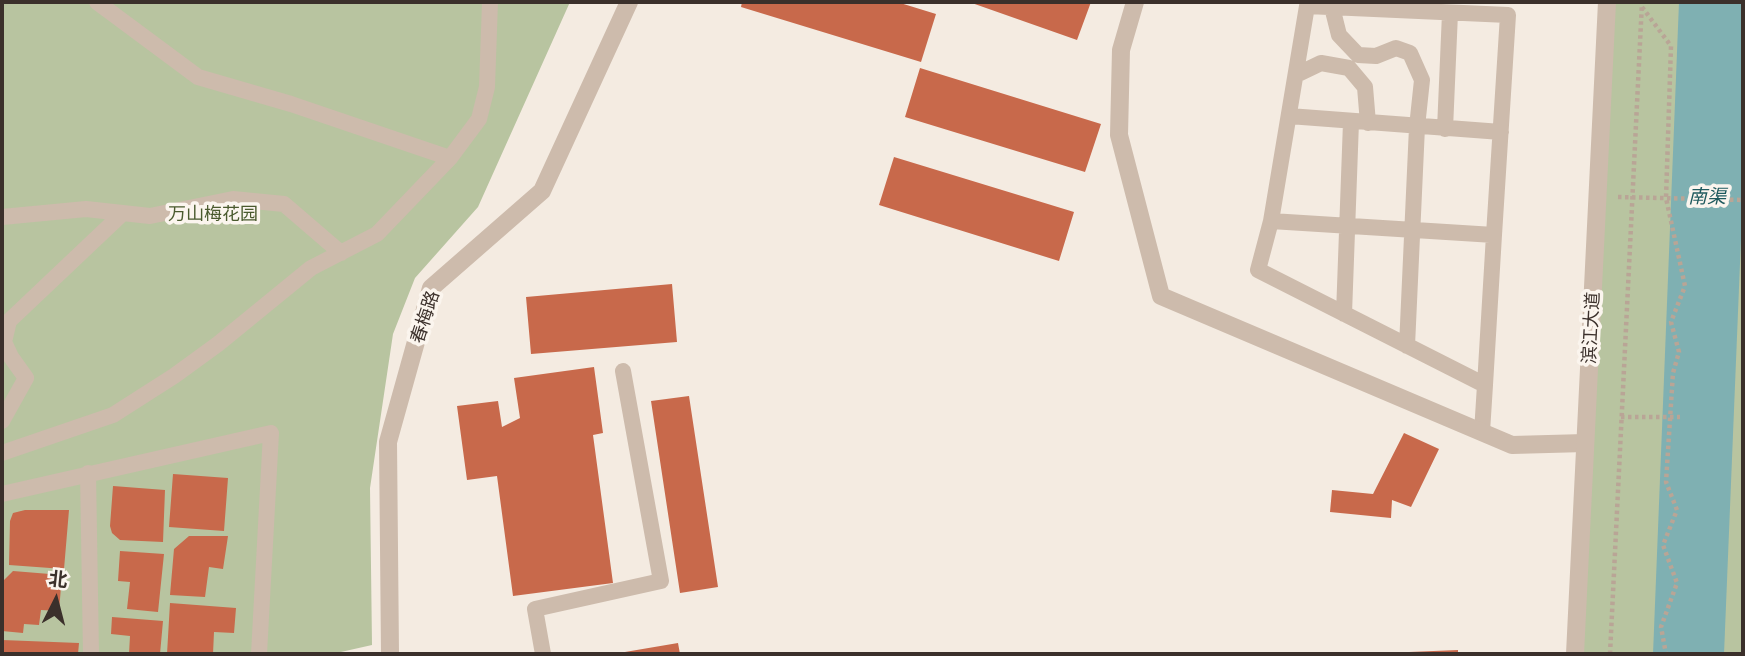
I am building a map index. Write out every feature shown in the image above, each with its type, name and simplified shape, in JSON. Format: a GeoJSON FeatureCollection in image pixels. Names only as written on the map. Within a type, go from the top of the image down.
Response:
{"type":"FeatureCollection","features":[{"type":"Feature","properties":{"kind":"street","name":"春梅路"},"geometry":{"type":"LineString","coordinates":[[390,654],[388,442],[431,288],[542,191],[629,2]]}},
{"type":"Feature","properties":{"kind":"street"},"geometry":{"type":"LineString","coordinates":[[1135,2],[1121,50],[1119,135],[1161,296],[1511,445],[1586,443]]}},
{"type":"Feature","properties":{"kind":"street","name":"滨江大道"},"geometry":{"type":"LineString","coordinates":[[1575,654],[1607,2]]}},
{"type":"Feature","properties":{"kind":"lane"},"geometry":{"type":"LineString","coordinates":[[97,2],[198,77],[291,104],[450,158]]}},
{"type":"Feature","properties":{"kind":"lane"},"geometry":{"type":"LineString","coordinates":[[2,453],[113,415],[218,344],[311,268],[377,234],[450,158],[479,119],[487,87],[490,2]]}},
{"type":"Feature","properties":{"kind":"lane"},"geometry":{"type":"LineString","coordinates":[[1482,432],[1485,385],[1494,235],[1501,132],[1508,15],[1307,6],[1271,221],[1258,270],[1485,385]]}},
{"type":"Feature","properties":{"kind":"lane"},"geometry":{"type":"LineString","coordinates":[[1332,7],[1339,35],[1358,55],[1376,56],[1395,48],[1410,53],[1422,80],[1417,127],[1407,346]]}},
{"type":"Feature","properties":{"kind":"lane"},"geometry":{"type":"LineString","coordinates":[[1445,129],[1450,13]]}},
{"type":"Feature","properties":{"kind":"lane"},"geometry":{"type":"LineString","coordinates":[[1296,75],[1321,64],[1349,68],[1365,87],[1368,123]]}},
{"type":"Feature","properties":{"kind":"lane"},"geometry":{"type":"LineString","coordinates":[[1289,116],[1501,132]]}},
{"type":"Feature","properties":{"kind":"lane"},"geometry":{"type":"LineString","coordinates":[[1344,314],[1351,122]]}},
{"type":"Feature","properties":{"kind":"lane"},"geometry":{"type":"LineString","coordinates":[[2,217],[86,209],[150,216],[233,199],[284,204],[341,253]]}},
{"type":"Feature","properties":{"kind":"lane"},"geometry":{"type":"LineString","coordinates":[[2,421],[26,378],[4,342],[9,321],[123,213]]}},
{"type":"Feature","properties":{"kind":"lane"},"geometry":{"type":"LineString","coordinates":[[1271,221],[1494,235]]}},
{"type":"Feature","properties":{"kind":"lane"},"geometry":{"type":"LineString","coordinates":[[542,654],[535,609],[661,581],[623,372]]}},
{"type":"Feature","properties":{"kind":"lane"},"geometry":{"type":"LineString","coordinates":[[2,494],[271,433],[259,654]]}},
{"type":"Feature","properties":{"kind":"lane"},"geometry":{"type":"LineString","coordinates":[[88,473],[91,654]]}},
{"type":"Feature","properties":{"kind":"path"},"geometry":{"type":"LineString","coordinates":[[1610,654],[1642,4]]}},
{"type":"Feature","properties":{"kind":"path"},"geometry":{"type":"LineString","coordinates":[[1642,4],[1671,46],[1666,198],[1685,286],[1671,322],[1679,352],[1673,373],[1669,416],[1667,482],[1677,510],[1663,545],[1678,583],[1661,628],[1665,654]]}},
{"type":"Feature","properties":{"kind":"path"},"geometry":{"type":"LineString","coordinates":[[1597,197],[1743,200]]}},
{"type":"Feature","properties":{"kind":"path"},"geometry":{"type":"LineString","coordinates":[[1621,417],[1679,417]]}},
{"type":"Feature","properties":{"kind":"green space","name":"万山梅花园"},"geometry":{"type":"Polygon","coordinates":[[[2,2],[570,2],[478,207],[415,278],[393,334],[370,488],[372,645],[332,654],[2,654],[2,2]]]}},
{"type":"Feature","properties":{"kind":"green space"},"geometry":{"type":"Polygon","coordinates":[[[1607,2],[1743,2],[1743,654],[1575,654],[1607,2]]]}},
{"type":"Feature","properties":{"kind":"water","name":"南渠"},"geometry":{"type":"Polygon","coordinates":[[[1679,2],[1743,2],[1743,190],[1724,654],[1653,654],[1679,2]]]}},
{"type":"Feature","properties":{"kind":"building"},"geometry":{"type":"Polygon","coordinates":[[[742,2],[897,2],[936,14],[921,62],[741,7],[742,2]]]}},
{"type":"Feature","properties":{"kind":"building"},"geometry":{"type":"Polygon","coordinates":[[[969,2],[1091,2],[1077,40],[969,2]]]}},
{"type":"Feature","properties":{"kind":"building"},"geometry":{"type":"Polygon","coordinates":[[[920,68],[1101,124],[1085,172],[905,117],[920,68]]]}},
{"type":"Feature","properties":{"kind":"building"},"geometry":{"type":"Polygon","coordinates":[[[894,157],[1074,212],[1059,261],[879,205],[894,157]]]}},
{"type":"Feature","properties":{"kind":"building"},"geometry":{"type":"Polygon","coordinates":[[[672,284],[677,342],[531,354],[526,297],[672,284]]]}},
{"type":"Feature","properties":{"kind":"building"},"geometry":{"type":"Polygon","coordinates":[[[594,367],[603,433],[593,435],[613,583],[513,596],[497,476],[467,480],[457,406],[498,401],[502,427],[520,418],[514,378],[594,367]]]}},
{"type":"Feature","properties":{"kind":"building"},"geometry":{"type":"Polygon","coordinates":[[[689,396],[718,587],[680,593],[651,401],[689,396]]]}},
{"type":"Feature","properties":{"kind":"building"},"geometry":{"type":"Polygon","coordinates":[[[1404,433],[1439,449],[1411,507],[1392,500],[1391,518],[1330,512],[1332,490],[1373,494],[1404,433]]]}},
{"type":"Feature","properties":{"kind":"building"},"geometry":{"type":"Polygon","coordinates":[[[173,474],[228,478],[224,531],[169,527],[173,474]]]}},
{"type":"Feature","properties":{"kind":"building"},"geometry":{"type":"Polygon","coordinates":[[[113,486],[165,490],[163,542],[120,540],[112,533],[110,526],[113,486]]]}},
{"type":"Feature","properties":{"kind":"building"},"geometry":{"type":"Polygon","coordinates":[[[25,510],[69,510],[64,569],[9,565],[10,521],[13,513],[25,510]]]}},
{"type":"Feature","properties":{"kind":"building"},"geometry":{"type":"Polygon","coordinates":[[[189,536],[228,536],[223,569],[209,567],[205,597],[170,595],[174,549],[189,536]]]}},
{"type":"Feature","properties":{"kind":"building"},"geometry":{"type":"Polygon","coordinates":[[[120,551],[164,554],[158,612],[127,609],[130,582],[118,581],[120,551]]]}},
{"type":"Feature","properties":{"kind":"building"},"geometry":{"type":"Polygon","coordinates":[[[13,571],[62,575],[59,611],[41,610],[39,625],[24,624],[23,633],[2,631],[3,581],[13,571]]]}},
{"type":"Feature","properties":{"kind":"building"},"geometry":{"type":"Polygon","coordinates":[[[170,603],[236,608],[234,633],[214,632],[213,654],[167,654],[170,603]]]}},
{"type":"Feature","properties":{"kind":"building"},"geometry":{"type":"Polygon","coordinates":[[[112,617],[163,621],[160,654],[129,654],[130,636],[111,634],[112,617]]]}},
{"type":"Feature","properties":{"kind":"building"},"geometry":{"type":"Polygon","coordinates":[[[2,640],[79,643],[78,654],[2,654],[2,640]]]}},
{"type":"Feature","properties":{"kind":"building"},"geometry":{"type":"Polygon","coordinates":[[[678,643],[680,654],[619,654],[619,653],[678,643]]]}},
{"type":"Feature","properties":{"kind":"building"},"geometry":{"type":"Polygon","coordinates":[[[1458,650],[1458,654],[1409,654],[1409,652],[1458,650]]]}}]}
